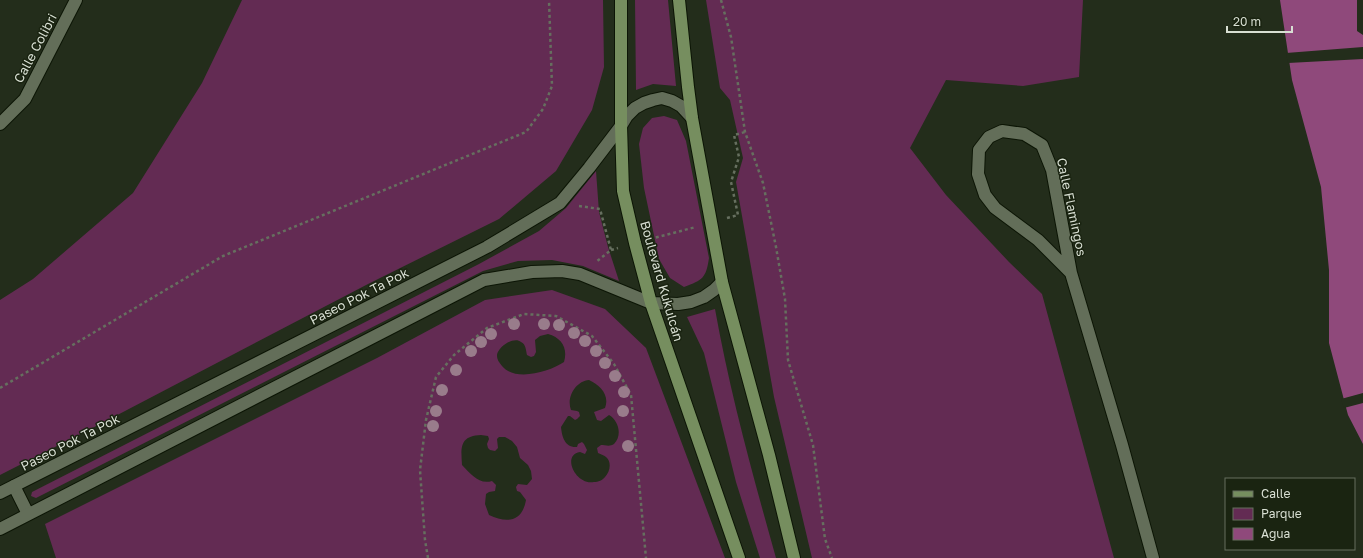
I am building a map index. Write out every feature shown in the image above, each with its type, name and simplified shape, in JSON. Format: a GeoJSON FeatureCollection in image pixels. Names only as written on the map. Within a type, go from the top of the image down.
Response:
{"type":"FeatureCollection","features":[{"type":"Feature","properties":{"kind":"main road","name":"Boulevard Kukulcán"},"geometry":{"type":"LineString","coordinates":[[622,0],[621,126],[623,190],[635,243],[652,303],[739,558]]}},
{"type":"Feature","properties":{"kind":"main road"},"geometry":{"type":"LineString","coordinates":[[679,0],[692,118],[722,282],[769,455],[794,558]]}},
{"type":"Feature","properties":{"kind":"street","name":"Calle Colibri"},"geometry":{"type":"LineString","coordinates":[[0,124],[25,99],[76,0]]}},
{"type":"Feature","properties":{"kind":"street","name":"Paseo Pok Ta Pok"},"geometry":{"type":"LineString","coordinates":[[0,492],[487,247],[560,203],[589,168],[627,116],[635,108],[644,103],[662,98],[672,101],[681,106],[692,118]]}},
{"type":"Feature","properties":{"kind":"street","name":"Calle Flamingos"},"geometry":{"type":"LineString","coordinates":[[1072,274],[1038,240],[995,208],[985,195],[978,174],[978,150],[989,137],[1002,131],[1024,134],[1042,145],[1052,170],[1072,274],[1153,558]]}},
{"type":"Feature","properties":{"kind":"street"},"geometry":{"type":"LineString","coordinates":[[0,529],[221,417],[484,280],[532,272],[562,271],[580,274],[652,303],[678,304],[691,302],[704,297],[722,282]]}},
{"type":"Feature","properties":{"kind":"street"},"geometry":{"type":"LineString","coordinates":[[14,486],[28,514]]}},
{"type":"Feature","properties":{"kind":"path"},"geometry":{"type":"LineString","coordinates":[[0,388],[223,256],[526,132],[543,109],[552,86],[549,0]]}},
{"type":"Feature","properties":{"kind":"path"},"geometry":{"type":"LineString","coordinates":[[721,0],[731,37],[745,132],[763,183],[775,240],[785,299],[788,360],[813,445],[825,539],[832,558]]}},
{"type":"Feature","properties":{"kind":"path"},"geometry":{"type":"LineString","coordinates":[[560,203],[600,209],[611,250],[580,274]]}},
{"type":"Feature","properties":{"kind":"path"},"geometry":{"type":"LineString","coordinates":[[428,558],[425,540],[420,470],[426,420],[436,377],[454,355],[487,328],[524,314],[556,316],[592,336],[614,364],[631,394],[646,558]]}},
{"type":"Feature","properties":{"kind":"green space"},"geometry":{"type":"Polygon","coordinates":[[[242,0],[603,0],[604,67],[592,110],[556,171],[499,219],[368,284],[0,475],[0,300],[33,279],[133,193],[202,83],[242,0]]]}},
{"type":"Feature","properties":{"kind":"green space"},"geometry":{"type":"Polygon","coordinates":[[[635,0],[668,0],[676,86],[653,84],[636,90],[635,0]]]}},
{"type":"Feature","properties":{"kind":"green space"},"geometry":{"type":"Polygon","coordinates":[[[706,0],[1083,0],[1079,77],[1023,86],[946,80],[910,148],[946,195],[1009,262],[1042,294],[1114,558],[812,558],[774,397],[736,182],[743,158],[730,100],[720,88],[706,0]]]}},
{"type":"Feature","properties":{"kind":"green space"},"geometry":{"type":"Polygon","coordinates":[[[664,116],[677,120],[686,141],[709,258],[705,274],[696,282],[684,287],[670,278],[659,259],[644,188],[639,144],[643,128],[652,118],[664,116]]]}},
{"type":"Feature","properties":{"kind":"green space"},"geometry":{"type":"Polygon","coordinates":[[[596,171],[599,212],[619,281],[583,266],[552,260],[518,261],[483,271],[36,498],[31,496],[32,492],[479,264],[539,231],[566,208],[596,171]]]}},
{"type":"Feature","properties":{"kind":"green space"},"geometry":{"type":"Polygon","coordinates":[[[552,290],[605,309],[646,348],[725,558],[56,558],[45,524],[377,358],[485,300],[552,290]],[[548,334],[540,336],[535,340],[536,352],[534,356],[531,357],[527,355],[524,344],[514,340],[507,343],[500,349],[497,355],[498,361],[508,371],[515,374],[532,374],[558,366],[564,362],[565,352],[563,344],[557,338],[548,334]],[[589,380],[584,381],[573,390],[570,400],[571,410],[579,412],[580,416],[575,420],[568,416],[561,427],[563,438],[567,444],[577,447],[578,444],[582,442],[587,450],[585,454],[580,452],[574,454],[571,464],[573,470],[587,482],[596,482],[604,478],[610,467],[608,459],[598,453],[597,448],[601,445],[609,446],[614,444],[617,440],[619,432],[615,420],[609,415],[601,421],[597,420],[594,412],[605,408],[605,395],[603,391],[593,382],[589,380]],[[474,436],[465,440],[463,444],[461,453],[462,465],[479,480],[487,482],[492,481],[496,485],[495,491],[486,494],[485,504],[489,515],[495,518],[507,520],[517,517],[524,508],[526,500],[520,492],[517,491],[516,487],[518,484],[527,485],[532,479],[531,471],[528,465],[520,458],[517,447],[512,441],[505,437],[499,437],[497,439],[498,448],[495,451],[488,448],[488,436],[474,436]]]}},
{"type":"Feature","properties":{"kind":"green space"},"geometry":{"type":"Polygon","coordinates":[[[715,309],[735,403],[776,558],[760,558],[736,482],[704,353],[687,317],[715,309]]]}},
{"type":"Feature","properties":{"kind":"water"},"geometry":{"type":"Polygon","coordinates":[[[1280,0],[1363,0],[1363,444],[1348,415],[1329,343],[1329,270],[1321,187],[1292,80],[1280,0]]]}},
{"type":"Feature","properties":{"kind":"pier"},"geometry":{"type":"Polygon","coordinates":[[[1357,0],[1363,0],[1363,35],[1357,31],[1357,0]]]}},
{"type":"Feature","properties":{"kind":"pier"},"geometry":{"type":"Polygon","coordinates":[[[1363,47],[1363,59],[1288,63],[1286,53],[1363,47]]]}},
{"type":"Feature","properties":{"kind":"pier"},"geometry":{"type":"Polygon","coordinates":[[[1363,393],[1363,403],[1344,408],[1341,399],[1363,393]]]}}]}
